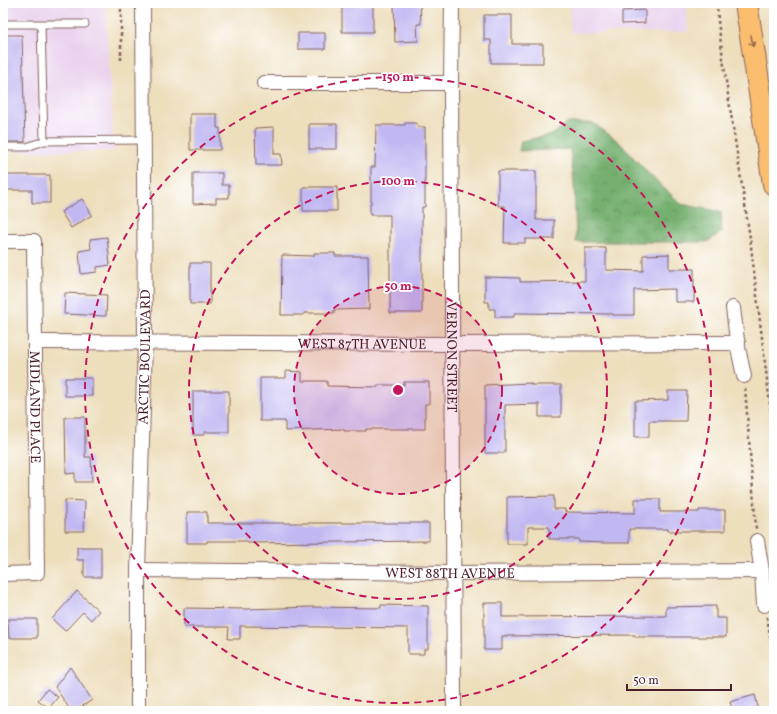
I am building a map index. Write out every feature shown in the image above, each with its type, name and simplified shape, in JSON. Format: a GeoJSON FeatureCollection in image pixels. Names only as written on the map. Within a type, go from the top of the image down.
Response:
{"type":"FeatureCollection","features":[{"type":"Feature","properties":{"kind":"main road"},"geometry":{"type":"LineString","coordinates":[[746,3],[774,184]]}},
{"type":"Feature","properties":{"kind":"street","name":"ARCTIC BOULEVARD"},"geometry":{"type":"LineString","coordinates":[[138,711],[138,570],[145,343],[143,3]]}},
{"type":"Feature","properties":{"kind":"street","name":"VERNON STREET"},"geometry":{"type":"LineString","coordinates":[[452,3],[451,83],[454,711]]}},
{"type":"Feature","properties":{"kind":"street"},"geometry":{"type":"LineString","coordinates":[[264,83],[451,83]]}},
{"type":"Feature","properties":{"kind":"street","name":"MIDLAND PLACE"},"geometry":{"type":"LineString","coordinates":[[3,241],[34,241],[37,573],[3,574]]}},
{"type":"Feature","properties":{"kind":"street"},"geometry":{"type":"LineString","coordinates":[[733,308],[744,376]]}},
{"type":"Feature","properties":{"kind":"street","name":"WEST 87TH AVENUE"},"geometry":{"type":"LineString","coordinates":[[35,342],[452,344],[738,343]]}},
{"type":"Feature","properties":{"kind":"street"},"geometry":{"type":"LineString","coordinates":[[757,541],[762,571],[764,605]]}},
{"type":"Feature","properties":{"kind":"street","name":"WEST 88TH AVENUE"},"geometry":{"type":"LineString","coordinates":[[138,570],[453,573],[762,571]]}},
{"type":"Feature","properties":{"kind":"lane"},"geometry":{"type":"LineString","coordinates":[[3,24],[85,24]]}},
{"type":"Feature","properties":{"kind":"lane"},"geometry":{"type":"LineString","coordinates":[[41,24],[44,141]]}},
{"type":"Feature","properties":{"kind":"lane"},"geometry":{"type":"LineString","coordinates":[[3,147],[27,147],[44,141],[144,140]]}},
{"type":"Feature","properties":{"kind":"path"},"geometry":{"type":"LineString","coordinates":[[121,3],[121,60]]}},
{"type":"Feature","properties":{"kind":"path"},"geometry":{"type":"LineString","coordinates":[[717,3],[727,88],[750,238],[774,438]]}},
{"type":"Feature","properties":{"kind":"path"},"geometry":{"type":"LineString","coordinates":[[744,376],[757,541]]}},
{"type":"Feature","properties":{"kind":"path"},"geometry":{"type":"LineString","coordinates":[[764,605],[774,660]]}},
{"type":"Feature","properties":{"kind":"shaded area"},"geometry":{"type":"Polygon","coordinates":[[[3,3],[105,3],[114,151],[3,151],[3,3]]]}},
{"type":"Feature","properties":{"kind":"shaded area"},"geometry":{"type":"Polygon","coordinates":[[[470,3],[687,3],[688,32],[571,33],[569,5],[470,8],[470,3]]]}},
{"type":"Feature","properties":{"kind":"green space"},"geometry":{"type":"Polygon","coordinates":[[[567,123],[593,123],[618,141],[650,175],[681,204],[721,212],[722,232],[707,242],[576,242],[574,183],[570,149],[519,151],[521,141],[552,135],[567,123]]]}},
{"type":"Feature","properties":{"kind":"building"},"geometry":{"type":"Polygon","coordinates":[[[394,3],[420,3],[421,24],[417,24],[418,41],[395,42],[394,3]]]}},
{"type":"Feature","properties":{"kind":"building"},"geometry":{"type":"Polygon","coordinates":[[[342,5],[373,5],[373,32],[342,32],[342,5]]]}},
{"type":"Feature","properties":{"kind":"building"},"geometry":{"type":"Polygon","coordinates":[[[645,10],[645,23],[622,24],[622,11],[645,10]]]}},
{"type":"Feature","properties":{"kind":"building"},"geometry":{"type":"Polygon","coordinates":[[[484,15],[512,15],[512,44],[543,44],[543,63],[491,63],[491,40],[484,40],[484,15]]]}},
{"type":"Feature","properties":{"kind":"building"},"geometry":{"type":"Polygon","coordinates":[[[298,33],[325,33],[325,49],[298,49],[298,33]]]}},
{"type":"Feature","properties":{"kind":"building"},"geometry":{"type":"Polygon","coordinates":[[[3,35],[22,35],[25,142],[3,142],[3,35]]]}},
{"type":"Feature","properties":{"kind":"building"},"geometry":{"type":"Polygon","coordinates":[[[190,114],[217,114],[217,128],[220,128],[220,150],[190,150],[190,114]]]}},
{"type":"Feature","properties":{"kind":"building"},"geometry":{"type":"Polygon","coordinates":[[[405,123],[417,123],[417,127],[425,127],[425,207],[422,207],[422,313],[390,313],[390,215],[370,215],[371,167],[375,167],[376,125],[405,125],[405,123]]]}},
{"type":"Feature","properties":{"kind":"building"},"geometry":{"type":"Polygon","coordinates":[[[309,124],[337,124],[337,149],[309,149],[309,124]]]}},
{"type":"Feature","properties":{"kind":"building"},"geometry":{"type":"Polygon","coordinates":[[[274,127],[274,154],[281,154],[282,165],[256,165],[255,128],[274,127]]]}},
{"type":"Feature","properties":{"kind":"building"},"geometry":{"type":"Polygon","coordinates":[[[498,171],[536,171],[536,220],[554,220],[554,239],[525,239],[525,243],[504,243],[505,206],[498,206],[498,171]]]}},
{"type":"Feature","properties":{"kind":"building"},"geometry":{"type":"Polygon","coordinates":[[[193,173],[222,173],[222,185],[229,185],[229,198],[216,198],[216,203],[193,204],[193,173]]]}},
{"type":"Feature","properties":{"kind":"building"},"geometry":{"type":"Polygon","coordinates":[[[50,175],[50,203],[32,203],[32,190],[3,190],[3,176],[50,175]]]}},
{"type":"Feature","properties":{"kind":"building"},"geometry":{"type":"Polygon","coordinates":[[[303,187],[337,187],[337,211],[303,211],[303,187]]]}},
{"type":"Feature","properties":{"kind":"building"},"geometry":{"type":"Polygon","coordinates":[[[82,199],[92,215],[71,228],[61,212],[82,199]]]}},
{"type":"Feature","properties":{"kind":"building"},"geometry":{"type":"Polygon","coordinates":[[[107,237],[110,265],[97,267],[97,272],[81,274],[79,251],[91,249],[90,239],[107,237]]]}},
{"type":"Feature","properties":{"kind":"building"},"geometry":{"type":"Polygon","coordinates":[[[585,248],[606,248],[606,270],[643,271],[643,255],[669,254],[669,269],[694,269],[694,302],[675,302],[675,289],[634,290],[634,315],[514,313],[514,317],[495,317],[495,309],[489,309],[489,302],[485,302],[485,277],[520,278],[520,282],[585,281],[585,248]]]}},
{"type":"Feature","properties":{"kind":"building"},"geometry":{"type":"Polygon","coordinates":[[[314,253],[335,253],[335,256],[368,256],[369,309],[334,310],[334,313],[281,315],[282,255],[314,256],[314,253]]]}},
{"type":"Feature","properties":{"kind":"building"},"geometry":{"type":"Polygon","coordinates":[[[190,263],[210,263],[210,304],[190,304],[190,263]]]}},
{"type":"Feature","properties":{"kind":"building"},"geometry":{"type":"Polygon","coordinates":[[[65,293],[107,295],[106,316],[64,314],[65,293]]]}},
{"type":"Feature","properties":{"kind":"building"},"geometry":{"type":"Polygon","coordinates":[[[286,371],[302,372],[302,381],[327,381],[327,386],[378,387],[378,385],[404,385],[404,382],[429,382],[429,404],[425,404],[425,429],[285,431],[285,421],[260,421],[260,378],[286,378],[286,371]]]}},
{"type":"Feature","properties":{"kind":"building"},"geometry":{"type":"Polygon","coordinates":[[[65,378],[92,378],[92,396],[65,396],[65,378]]]}},
{"type":"Feature","properties":{"kind":"building"},"geometry":{"type":"Polygon","coordinates":[[[531,383],[531,385],[561,385],[561,417],[539,417],[539,404],[505,405],[505,453],[485,453],[485,385],[531,383]]]}},
{"type":"Feature","properties":{"kind":"building"},"geometry":{"type":"Polygon","coordinates":[[[193,391],[229,391],[229,432],[204,432],[204,435],[193,435],[193,391]]]}},
{"type":"Feature","properties":{"kind":"building"},"geometry":{"type":"Polygon","coordinates":[[[668,391],[687,391],[686,421],[649,421],[649,437],[635,437],[635,401],[668,400],[668,391]]]}},
{"type":"Feature","properties":{"kind":"building"},"geometry":{"type":"Polygon","coordinates":[[[65,417],[85,417],[85,457],[91,457],[92,482],[75,482],[75,473],[66,474],[65,417]]]}},
{"type":"Feature","properties":{"kind":"building"},"geometry":{"type":"Polygon","coordinates":[[[554,496],[554,509],[565,509],[565,512],[635,513],[635,499],[660,499],[660,512],[725,510],[725,531],[629,529],[629,543],[604,543],[579,542],[579,539],[549,539],[549,527],[528,527],[528,544],[507,544],[507,497],[554,496]]]}},
{"type":"Feature","properties":{"kind":"building"},"geometry":{"type":"Polygon","coordinates":[[[65,500],[85,501],[84,531],[65,531],[65,500]]]}},
{"type":"Feature","properties":{"kind":"building"},"geometry":{"type":"Polygon","coordinates":[[[187,512],[207,512],[207,523],[429,523],[429,541],[247,543],[247,541],[207,541],[207,543],[187,543],[187,512]]]}},
{"type":"Feature","properties":{"kind":"building"},"geometry":{"type":"Polygon","coordinates":[[[77,547],[101,547],[101,577],[84,577],[84,560],[77,560],[77,547]]]}},
{"type":"Feature","properties":{"kind":"building"},"geometry":{"type":"Polygon","coordinates":[[[77,591],[99,611],[91,620],[83,612],[65,631],[52,619],[77,591]]]}},
{"type":"Feature","properties":{"kind":"building"},"geometry":{"type":"Polygon","coordinates":[[[484,603],[502,603],[502,617],[666,616],[666,607],[716,606],[716,618],[726,618],[726,637],[635,637],[635,635],[502,636],[502,650],[484,650],[484,603]]]}},
{"type":"Feature","properties":{"kind":"building"},"geometry":{"type":"Polygon","coordinates":[[[381,605],[428,606],[428,649],[424,649],[424,654],[408,654],[408,628],[240,626],[240,639],[228,639],[229,627],[184,627],[184,608],[381,608],[381,605]]]}},
{"type":"Feature","properties":{"kind":"building"},"geometry":{"type":"Polygon","coordinates":[[[8,619],[37,619],[37,638],[9,638],[8,619]]]}},
{"type":"Feature","properties":{"kind":"building"},"geometry":{"type":"Polygon","coordinates":[[[70,667],[92,700],[75,711],[71,711],[55,687],[70,667]]]}},
{"type":"Feature","properties":{"kind":"building"},"geometry":{"type":"Polygon","coordinates":[[[47,689],[58,697],[49,708],[38,700],[47,689]]]}},
{"type":"Feature","properties":{"kind":"building"},"geometry":{"type":"Polygon","coordinates":[[[755,695],[759,711],[733,711],[730,702],[755,695]]]}}]}
